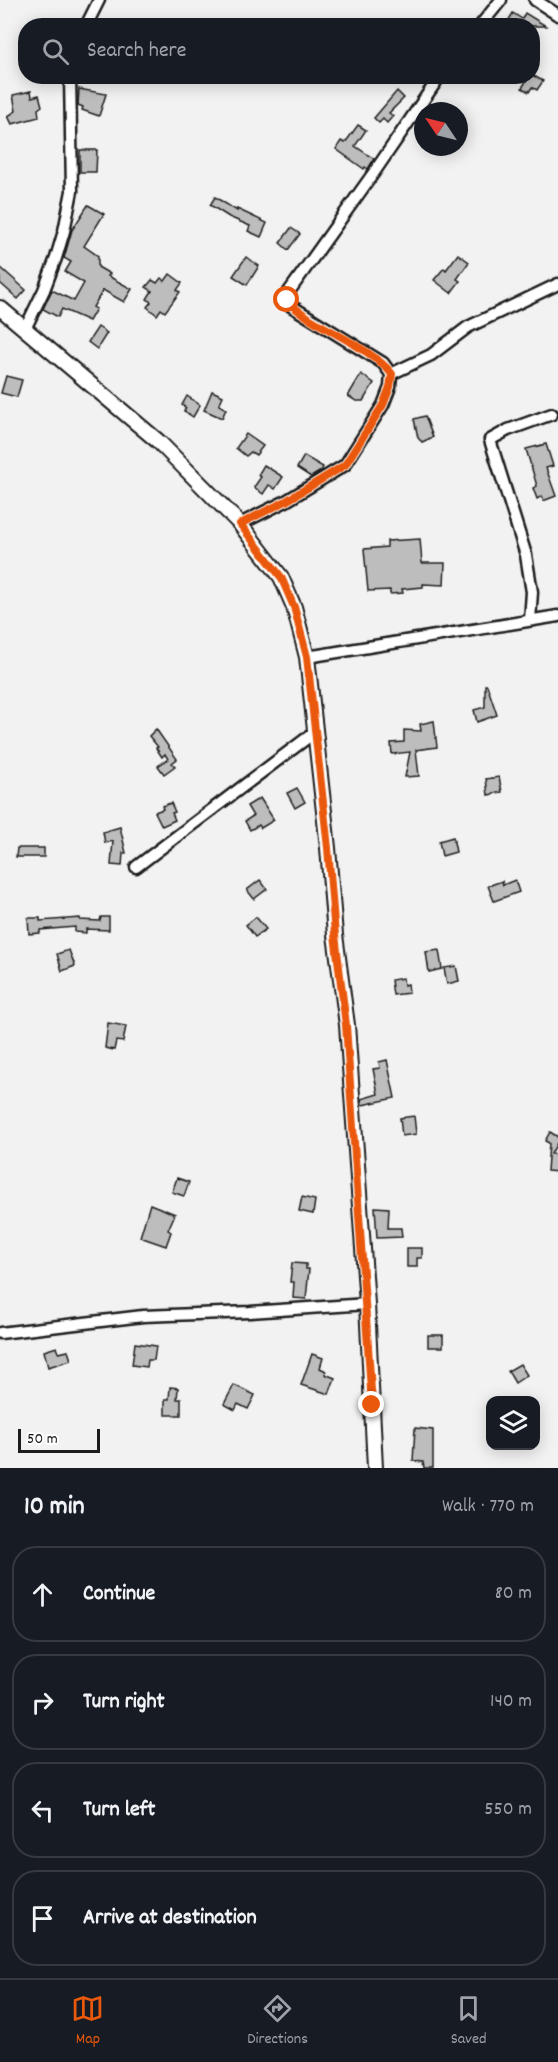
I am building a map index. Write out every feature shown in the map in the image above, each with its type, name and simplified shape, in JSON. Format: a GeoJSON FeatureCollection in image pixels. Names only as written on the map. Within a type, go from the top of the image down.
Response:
{"type":"FeatureCollection","features":[{"type":"Feature","properties":{"kind":"street"},"geometry":{"type":"LineString","coordinates":[[90,18],[99,0]]}},
{"type":"Feature","properties":{"kind":"street"},"geometry":{"type":"LineString","coordinates":[[486,18],[501,0]]}},
{"type":"Feature","properties":{"kind":"street"},"geometry":{"type":"LineString","coordinates":[[535,0],[558,15]]}},
{"type":"Feature","properties":{"kind":"street"},"geometry":{"type":"LineString","coordinates":[[25,329],[44,290],[56,258],[72,191],[70,84]]}},
{"type":"Feature","properties":{"kind":"street"},"geometry":{"type":"LineString","coordinates":[[240,524],[286,501],[345,465],[383,405],[392,374],[383,363],[291,306],[287,300],[288,293],[435,84]]}},
{"type":"Feature","properties":{"kind":"street"},"geometry":{"type":"LineString","coordinates":[[392,374],[431,355],[468,327],[558,284]]}},
{"type":"Feature","properties":{"kind":"street"},"geometry":{"type":"LineString","coordinates":[[0,308],[159,442],[240,524],[281,577],[294,607],[307,657],[346,1025],[367,1304],[375,1468]]}},
{"type":"Feature","properties":{"kind":"street"},"geometry":{"type":"LineString","coordinates":[[530,620],[532,592],[526,555],[489,440],[508,430],[552,414]]}},
{"type":"Feature","properties":{"kind":"street"},"geometry":{"type":"LineString","coordinates":[[307,657],[558,616]]}},
{"type":"Feature","properties":{"kind":"street"},"geometry":{"type":"LineString","coordinates":[[136,867],[315,732]]}},
{"type":"Feature","properties":{"kind":"street"},"geometry":{"type":"LineString","coordinates":[[0,1333],[143,1316],[367,1304]]}},
{"type":"Feature","properties":{"kind":"building"},"geometry":{"type":"Polygon","coordinates":[[[513,13],[520,18],[510,18],[513,13]]]}},
{"type":"Feature","properties":{"kind":"building"},"geometry":{"type":"Polygon","coordinates":[[[525,13],[533,18],[522,18],[525,13]]]}},
{"type":"Feature","properties":{"kind":"building"},"geometry":{"type":"Polygon","coordinates":[[[540,79],[543,81],[537,90],[532,87],[529,92],[522,88],[524,84],[540,84],[540,79]]]}},
{"type":"Feature","properties":{"kind":"building"},"geometry":{"type":"Polygon","coordinates":[[[79,89],[106,94],[99,116],[82,110],[83,107],[78,105],[79,89]]]}},
{"type":"Feature","properties":{"kind":"building"},"geometry":{"type":"Polygon","coordinates":[[[31,91],[32,97],[39,95],[42,106],[38,109],[39,117],[12,124],[8,116],[16,111],[13,95],[31,91]]]}},
{"type":"Feature","properties":{"kind":"building"},"geometry":{"type":"Polygon","coordinates":[[[397,91],[404,98],[389,113],[393,116],[387,123],[383,119],[379,123],[374,118],[397,91]]]}},
{"type":"Feature","properties":{"kind":"building"},"geometry":{"type":"Polygon","coordinates":[[[358,125],[366,130],[355,146],[374,159],[368,169],[365,167],[364,169],[336,149],[341,141],[345,143],[358,125]]]}},
{"type":"Feature","properties":{"kind":"building"},"geometry":{"type":"Polygon","coordinates":[[[80,150],[97,150],[96,172],[80,172],[80,150]]]}},
{"type":"Feature","properties":{"kind":"building"},"geometry":{"type":"Polygon","coordinates":[[[215,197],[237,211],[237,209],[267,223],[261,237],[248,231],[250,226],[210,205],[215,197]]]}},
{"type":"Feature","properties":{"kind":"building"},"geometry":{"type":"Polygon","coordinates":[[[88,205],[104,214],[84,246],[98,256],[98,267],[110,274],[108,276],[132,289],[124,302],[103,290],[93,307],[96,309],[89,321],[62,309],[58,317],[43,309],[52,290],[74,301],[84,283],[65,272],[71,262],[64,258],[72,230],[88,205]]]}},
{"type":"Feature","properties":{"kind":"building"},"geometry":{"type":"Polygon","coordinates":[[[291,228],[300,234],[288,250],[280,243],[291,228]]]}},
{"type":"Feature","properties":{"kind":"building"},"geometry":{"type":"Polygon","coordinates":[[[458,254],[469,262],[457,279],[460,281],[451,293],[434,280],[444,268],[446,270],[458,254]]]}},
{"type":"Feature","properties":{"kind":"building"},"geometry":{"type":"Polygon","coordinates":[[[246,257],[259,266],[247,285],[233,276],[246,257]]]}},
{"type":"Feature","properties":{"kind":"building"},"geometry":{"type":"Polygon","coordinates":[[[0,267],[26,290],[18,299],[0,283],[0,267]]]}},
{"type":"Feature","properties":{"kind":"building"},"geometry":{"type":"Polygon","coordinates":[[[170,274],[182,283],[177,290],[180,292],[165,312],[161,309],[157,315],[147,307],[151,302],[147,299],[152,291],[146,287],[152,280],[157,283],[161,278],[165,281],[170,274]]]}},
{"type":"Feature","properties":{"kind":"building"},"geometry":{"type":"Polygon","coordinates":[[[98,327],[107,333],[97,349],[88,342],[98,327]]]}},
{"type":"Feature","properties":{"kind":"building"},"geometry":{"type":"Polygon","coordinates":[[[361,374],[374,383],[363,401],[356,401],[348,396],[361,374]]]}},
{"type":"Feature","properties":{"kind":"building"},"geometry":{"type":"Polygon","coordinates":[[[6,376],[22,380],[17,397],[1,393],[6,376]]]}},
{"type":"Feature","properties":{"kind":"building"},"geometry":{"type":"Polygon","coordinates":[[[212,391],[223,396],[219,405],[226,409],[222,418],[204,410],[212,391]]]}},
{"type":"Feature","properties":{"kind":"building"},"geometry":{"type":"Polygon","coordinates":[[[187,396],[200,405],[193,417],[184,411],[186,408],[182,405],[187,396]]]}},
{"type":"Feature","properties":{"kind":"building"},"geometry":{"type":"Polygon","coordinates":[[[425,416],[433,437],[422,442],[418,438],[414,419],[425,416]]]}},
{"type":"Feature","properties":{"kind":"building"},"geometry":{"type":"Polygon","coordinates":[[[246,434],[263,446],[256,455],[251,452],[246,456],[236,448],[246,434]]]}},
{"type":"Feature","properties":{"kind":"building"},"geometry":{"type":"Polygon","coordinates":[[[546,444],[553,466],[546,468],[556,496],[543,501],[542,496],[537,499],[533,488],[537,486],[526,449],[546,444]]]}},
{"type":"Feature","properties":{"kind":"building"},"geometry":{"type":"Polygon","coordinates":[[[304,456],[323,467],[321,471],[311,477],[297,468],[304,456]]]}},
{"type":"Feature","properties":{"kind":"building"},"geometry":{"type":"Polygon","coordinates":[[[264,465],[283,477],[275,489],[269,485],[263,494],[254,487],[261,477],[258,475],[264,465]]]}},
{"type":"Feature","properties":{"kind":"building"},"geometry":{"type":"Polygon","coordinates":[[[420,539],[422,563],[445,563],[444,585],[423,584],[423,587],[402,589],[403,593],[390,594],[390,590],[368,591],[364,549],[387,547],[387,541],[420,539]]]}},
{"type":"Feature","properties":{"kind":"building"},"geometry":{"type":"Polygon","coordinates":[[[485,685],[487,685],[497,715],[477,722],[474,710],[485,707],[485,685]]]}},
{"type":"Feature","properties":{"kind":"building"},"geometry":{"type":"Polygon","coordinates":[[[434,721],[437,747],[416,750],[419,776],[405,777],[410,752],[392,754],[391,743],[404,742],[404,730],[421,731],[420,724],[434,721]]]}},
{"type":"Feature","properties":{"kind":"building"},"geometry":{"type":"Polygon","coordinates":[[[156,729],[177,759],[172,763],[175,766],[164,774],[158,766],[168,759],[165,754],[162,757],[156,748],[158,747],[149,736],[156,729]]]}},
{"type":"Feature","properties":{"kind":"building"},"geometry":{"type":"Polygon","coordinates":[[[499,777],[502,792],[488,795],[486,779],[499,777]]]}},
{"type":"Feature","properties":{"kind":"building"},"geometry":{"type":"Polygon","coordinates":[[[297,788],[305,802],[295,808],[287,793],[297,788]]]}},
{"type":"Feature","properties":{"kind":"building"},"geometry":{"type":"Polygon","coordinates":[[[260,798],[274,820],[261,828],[259,825],[250,830],[245,821],[253,816],[247,806],[260,798]]]}},
{"type":"Feature","properties":{"kind":"building"},"geometry":{"type":"Polygon","coordinates":[[[171,803],[175,812],[172,813],[175,820],[162,826],[155,812],[171,803]]]}},
{"type":"Feature","properties":{"kind":"building"},"geometry":{"type":"Polygon","coordinates":[[[120,827],[126,853],[123,853],[122,866],[111,865],[113,841],[105,843],[103,832],[120,827]]]}},
{"type":"Feature","properties":{"kind":"building"},"geometry":{"type":"Polygon","coordinates":[[[453,837],[456,852],[442,856],[439,841],[453,837]]]}},
{"type":"Feature","properties":{"kind":"building"},"geometry":{"type":"Polygon","coordinates":[[[17,848],[44,848],[44,857],[16,857],[17,848]]]}},
{"type":"Feature","properties":{"kind":"building"},"geometry":{"type":"Polygon","coordinates":[[[260,880],[267,889],[254,899],[247,890],[260,880]]]}},
{"type":"Feature","properties":{"kind":"building"},"geometry":{"type":"Polygon","coordinates":[[[515,880],[519,892],[494,901],[488,886],[502,881],[503,885],[515,880]]]}},
{"type":"Feature","properties":{"kind":"building"},"geometry":{"type":"Polygon","coordinates":[[[101,917],[109,917],[109,930],[86,929],[86,933],[75,932],[75,927],[40,930],[40,933],[29,934],[28,918],[40,918],[40,921],[80,918],[80,920],[100,921],[101,917]]]}},
{"type":"Feature","properties":{"kind":"building"},"geometry":{"type":"Polygon","coordinates":[[[256,917],[266,929],[255,937],[246,925],[256,917]]]}},
{"type":"Feature","properties":{"kind":"building"},"geometry":{"type":"Polygon","coordinates":[[[69,950],[75,966],[62,971],[57,954],[69,950]]]}},
{"type":"Feature","properties":{"kind":"building"},"geometry":{"type":"Polygon","coordinates":[[[439,950],[442,969],[429,972],[426,952],[439,950]]]}},
{"type":"Feature","properties":{"kind":"building"},"geometry":{"type":"Polygon","coordinates":[[[456,966],[459,981],[447,984],[444,968],[456,966]]]}},
{"type":"Feature","properties":{"kind":"building"},"geometry":{"type":"Polygon","coordinates":[[[403,978],[404,985],[408,984],[409,993],[393,995],[391,980],[403,978]]]}},
{"type":"Feature","properties":{"kind":"building"},"geometry":{"type":"Polygon","coordinates":[[[108,1023],[126,1026],[123,1042],[116,1041],[114,1050],[105,1048],[108,1023]]]}},
{"type":"Feature","properties":{"kind":"building"},"geometry":{"type":"Polygon","coordinates":[[[387,1060],[395,1098],[362,1105],[361,1099],[378,1094],[373,1069],[380,1068],[379,1062],[387,1060]]]}},
{"type":"Feature","properties":{"kind":"building"},"geometry":{"type":"Polygon","coordinates":[[[414,1116],[416,1134],[402,1136],[400,1118],[414,1116]]]}},
{"type":"Feature","properties":{"kind":"building"},"geometry":{"type":"Polygon","coordinates":[[[550,1132],[558,1137],[551,1154],[558,1155],[558,1172],[547,1171],[549,1143],[545,1141],[550,1132]]]}},
{"type":"Feature","properties":{"kind":"building"},"geometry":{"type":"Polygon","coordinates":[[[177,1178],[189,1182],[184,1196],[172,1192],[177,1178]]]}},
{"type":"Feature","properties":{"kind":"building"},"geometry":{"type":"Polygon","coordinates":[[[302,1197],[315,1200],[313,1214],[299,1211],[302,1197]]]}},
{"type":"Feature","properties":{"kind":"building"},"geometry":{"type":"Polygon","coordinates":[[[150,1204],[175,1214],[168,1230],[171,1232],[166,1246],[140,1237],[150,1204]]]}},
{"type":"Feature","properties":{"kind":"building"},"geometry":{"type":"Polygon","coordinates":[[[375,1207],[389,1208],[388,1228],[401,1228],[402,1237],[377,1238],[375,1207]]]}},
{"type":"Feature","properties":{"kind":"building"},"geometry":{"type":"Polygon","coordinates":[[[407,1248],[422,1248],[422,1258],[417,1258],[417,1267],[407,1267],[407,1248]]]}},
{"type":"Feature","properties":{"kind":"building"},"geometry":{"type":"Polygon","coordinates":[[[292,1263],[306,1264],[306,1269],[309,1269],[306,1299],[293,1298],[294,1282],[290,1282],[292,1263]]]}},
{"type":"Feature","properties":{"kind":"building"},"geometry":{"type":"Polygon","coordinates":[[[428,1335],[443,1335],[443,1347],[428,1347],[428,1335]]]}},
{"type":"Feature","properties":{"kind":"building"},"geometry":{"type":"Polygon","coordinates":[[[135,1343],[156,1346],[154,1360],[148,1360],[147,1367],[132,1365],[135,1343]]]}},
{"type":"Feature","properties":{"kind":"building"},"geometry":{"type":"Polygon","coordinates":[[[57,1347],[59,1353],[68,1351],[71,1360],[48,1367],[44,1351],[57,1347]]]}},
{"type":"Feature","properties":{"kind":"building"},"geometry":{"type":"Polygon","coordinates":[[[312,1354],[323,1358],[320,1368],[326,1371],[325,1374],[335,1378],[329,1394],[301,1385],[312,1354]]]}},
{"type":"Feature","properties":{"kind":"building"},"geometry":{"type":"Polygon","coordinates":[[[520,1364],[527,1375],[515,1383],[508,1371],[520,1364]]]}},
{"type":"Feature","properties":{"kind":"building"},"geometry":{"type":"Polygon","coordinates":[[[234,1385],[255,1395],[248,1409],[238,1404],[235,1410],[224,1404],[234,1385]]]}},
{"type":"Feature","properties":{"kind":"building"},"geometry":{"type":"Polygon","coordinates":[[[170,1387],[178,1388],[177,1399],[181,1399],[181,1415],[165,1415],[165,1399],[169,1399],[170,1387]]]}},
{"type":"Feature","properties":{"kind":"building"},"geometry":{"type":"Polygon","coordinates":[[[415,1428],[433,1430],[433,1468],[424,1468],[423,1462],[413,1461],[415,1428]]]}},
{"type":"Feature","properties":{"kind":"route"},"geometry":{"type":"LineString","coordinates":[[287,300],[291,306],[383,363],[392,374],[383,405],[345,465],[286,501],[240,524],[281,577],[294,607],[307,657],[346,1025],[367,1304],[372,1405]]}}]}
